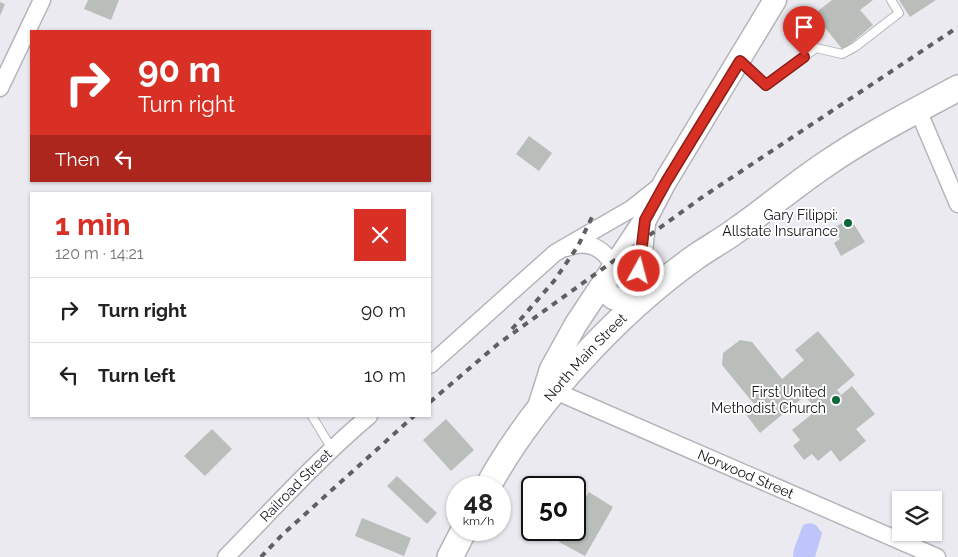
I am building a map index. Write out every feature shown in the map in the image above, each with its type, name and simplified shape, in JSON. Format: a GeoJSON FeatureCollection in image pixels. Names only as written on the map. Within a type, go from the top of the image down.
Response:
{"type":"FeatureCollection","features":[{"type":"Feature","properties":{"kind":"main road"},"geometry":{"type":"LineString","coordinates":[[538,413],[551,369],[576,324],[645,220],[775,0]]}},
{"type":"Feature","properties":{"kind":"main road","name":"North Main Street"},"geometry":{"type":"LineString","coordinates":[[494,476],[503,459],[555,391],[586,355],[641,302],[697,256],[738,229],[827,163],[866,138],[958,88]]}},
{"type":"Feature","properties":{"kind":"main road"},"geometry":{"type":"LineString","coordinates":[[609,273],[606,292],[613,298],[641,302],[639,271],[645,220]]}},
{"type":"Feature","properties":{"kind":"main road"},"geometry":{"type":"LineString","coordinates":[[450,557],[458,541]]}},
{"type":"Feature","properties":{"kind":"street"},"geometry":{"type":"LineString","coordinates":[[0,88],[42,0]]}},
{"type":"Feature","properties":{"kind":"street"},"geometry":{"type":"LineString","coordinates":[[918,110],[958,204]]}},
{"type":"Feature","properties":{"kind":"street"},"geometry":{"type":"LineString","coordinates":[[431,364],[555,253],[631,208],[666,182]]}},
{"type":"Feature","properties":{"kind":"street"},"geometry":{"type":"LineString","coordinates":[[555,253],[572,246],[587,245],[599,249],[607,254],[609,273]]}},
{"type":"Feature","properties":{"kind":"street","name":"Norwood Street"},"geometry":{"type":"LineString","coordinates":[[555,391],[937,557]]}},
{"type":"Feature","properties":{"kind":"street","name":"Railroad Street"},"geometry":{"type":"LineString","coordinates":[[226,557],[332,449],[368,417]]}},
{"type":"Feature","properties":{"kind":"lane"},"geometry":{"type":"LineString","coordinates":[[740,61],[766,85],[816,48],[842,54],[855,47],[899,13],[891,0]]}},
{"type":"Feature","properties":{"kind":"lane"},"geometry":{"type":"LineString","coordinates":[[313,417],[332,449]]}},
{"type":"Feature","properties":{"kind":"shaded area"},"geometry":{"type":"Polygon","coordinates":[[[810,523],[816,525],[822,533],[815,557],[793,557],[803,525],[810,523]]]}},
{"type":"Feature","properties":{"kind":"building"},"geometry":{"type":"Polygon","coordinates":[[[88,0],[119,0],[111,20],[84,9],[88,0]]]}},
{"type":"Feature","properties":{"kind":"building"},"geometry":{"type":"Polygon","coordinates":[[[832,0],[873,0],[860,10],[873,25],[843,50],[814,14],[832,0]]]}},
{"type":"Feature","properties":{"kind":"building"},"geometry":{"type":"Polygon","coordinates":[[[899,0],[936,0],[910,17],[899,0]]]}},
{"type":"Feature","properties":{"kind":"building"},"geometry":{"type":"Polygon","coordinates":[[[0,2],[5,4],[0,16],[0,2]]]}},
{"type":"Feature","properties":{"kind":"building"},"geometry":{"type":"Polygon","coordinates":[[[529,136],[552,153],[539,171],[516,154],[529,136]]]}},
{"type":"Feature","properties":{"kind":"building"},"geometry":{"type":"Polygon","coordinates":[[[850,218],[865,242],[841,256],[834,243],[840,239],[834,228],[850,218]]]}},
{"type":"Feature","properties":{"kind":"building","name":"First United Methodist Church"},"geometry":{"type":"Polygon","coordinates":[[[818,331],[855,375],[837,390],[841,395],[852,386],[875,414],[856,429],[866,441],[840,462],[831,450],[818,461],[812,454],[804,460],[793,446],[800,440],[792,430],[817,410],[805,396],[760,433],[744,412],[754,404],[722,365],[723,353],[740,340],[752,342],[782,379],[804,360],[795,350],[818,331]]]}},
{"type":"Feature","properties":{"kind":"building"},"geometry":{"type":"Polygon","coordinates":[[[446,419],[474,450],[451,471],[423,440],[446,419]]]}},
{"type":"Feature","properties":{"kind":"building"},"geometry":{"type":"Polygon","coordinates":[[[212,429],[232,449],[205,476],[184,456],[212,429]]]}},
{"type":"Feature","properties":{"kind":"building"},"geometry":{"type":"Polygon","coordinates":[[[397,476],[437,513],[427,524],[387,486],[397,476]]]}},
{"type":"Feature","properties":{"kind":"building"},"geometry":{"type":"Polygon","coordinates":[[[589,492],[613,507],[585,556],[559,542],[586,541],[586,497],[589,492]]]}},
{"type":"Feature","properties":{"kind":"building"},"geometry":{"type":"Polygon","coordinates":[[[362,518],[411,538],[404,556],[355,536],[362,518]]]}},
{"type":"Feature","properties":{"kind":"railway"},"geometry":{"type":"LineString","coordinates":[[431,401],[498,344],[701,198],[958,27]]}},
{"type":"Feature","properties":{"kind":"railway"},"geometry":{"type":"LineString","coordinates":[[512,329],[554,281],[578,246],[594,213]]}},
{"type":"Feature","properties":{"kind":"railway"},"geometry":{"type":"LineString","coordinates":[[261,557],[282,535],[413,417]]}},
{"type":"Feature","properties":{"kind":"place","name":"Gary Filippi: Allstate Insurance"},"geometry":{"type":"Point","coordinates":[848,223]}},
{"type":"Feature","properties":{"kind":"place","name":"First United Methodist Church"},"geometry":{"type":"Point","coordinates":[836,400]}},
{"type":"Feature","properties":{"kind":"route"},"geometry":{"type":"LineString","coordinates":[[639,271],[645,220],[740,61],[766,85],[804,57]]}}]}
